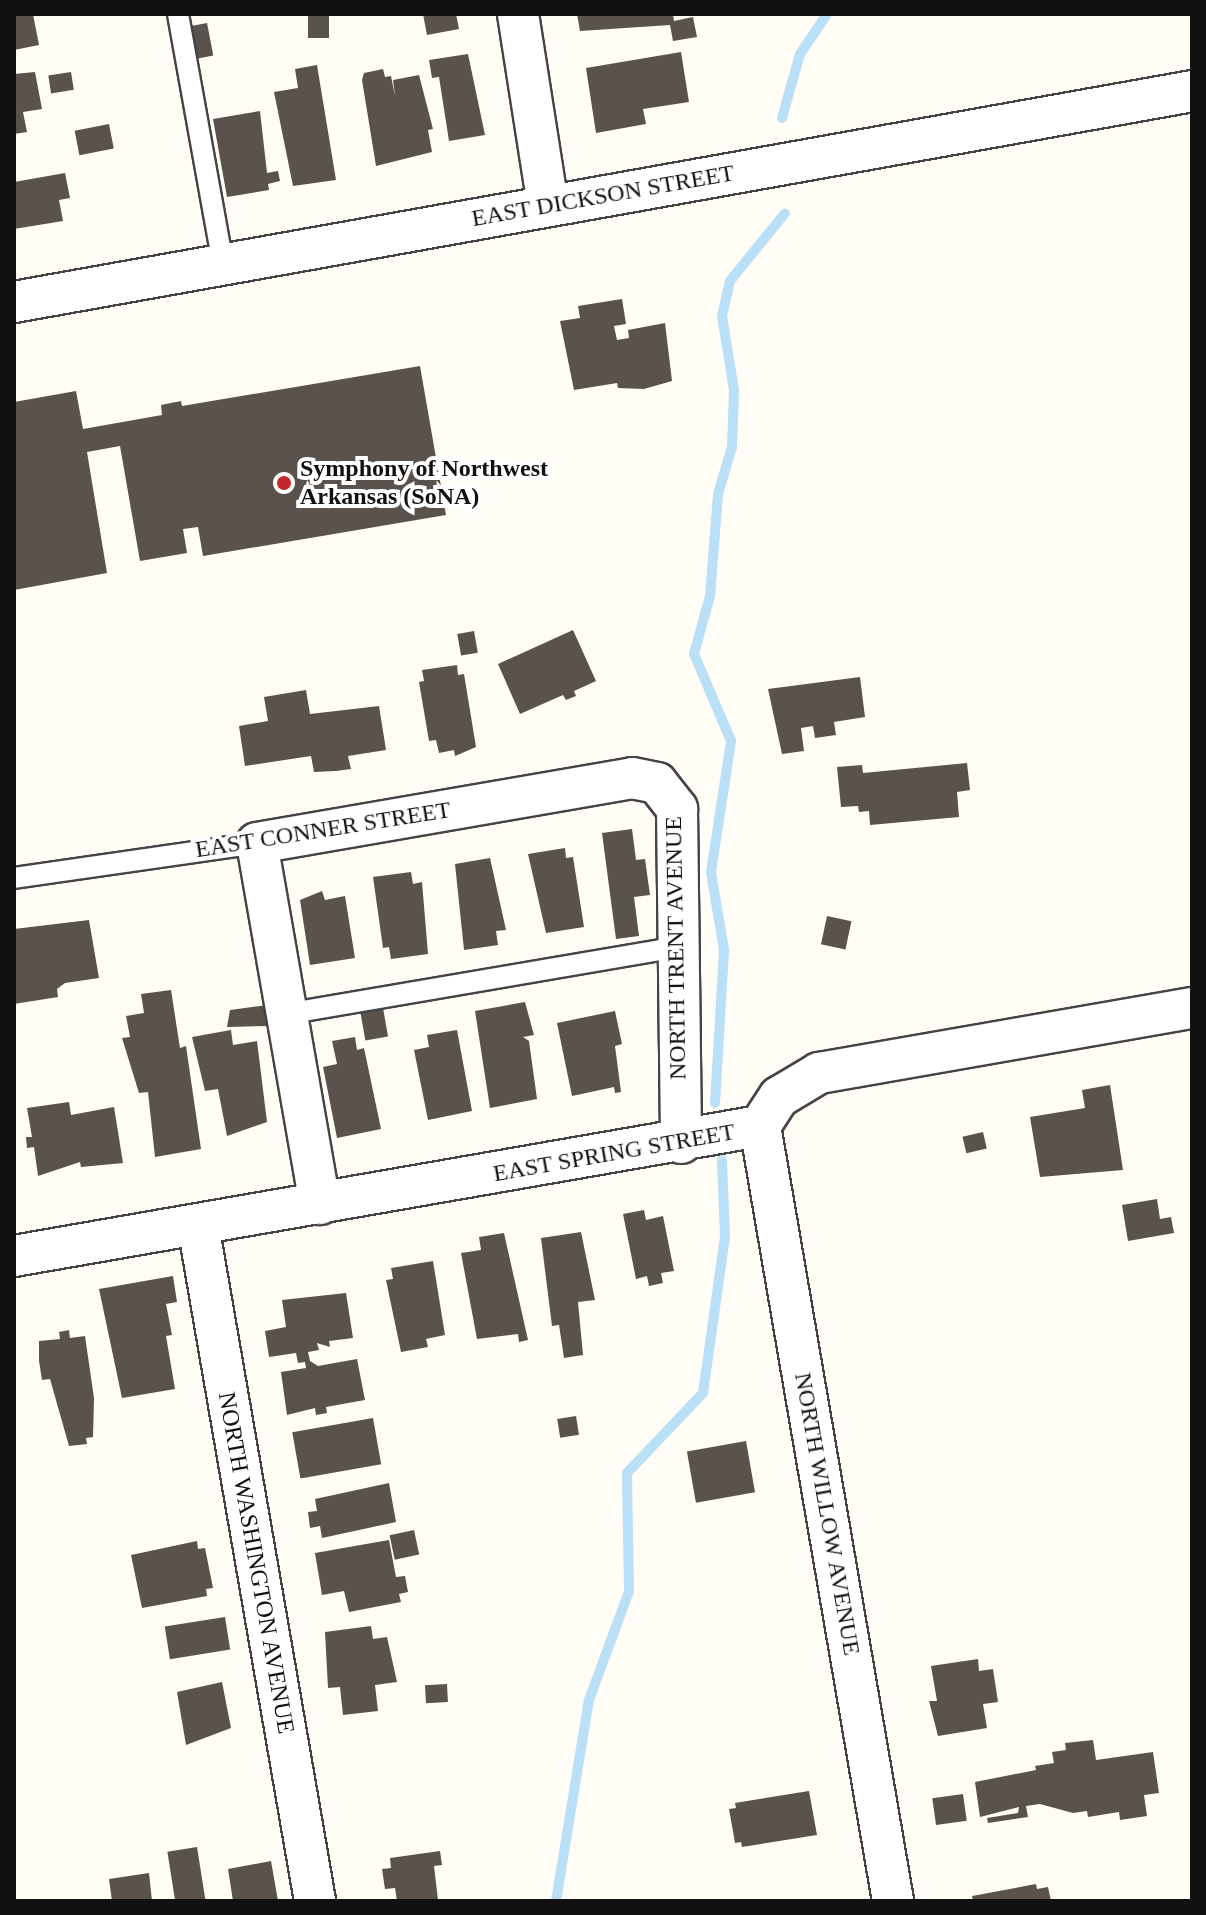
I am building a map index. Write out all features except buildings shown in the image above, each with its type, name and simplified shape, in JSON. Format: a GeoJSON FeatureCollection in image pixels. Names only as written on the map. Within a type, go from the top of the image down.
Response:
{"type":"FeatureCollection","features":[{"type":"Feature","properties":{"kind":"street"},"geometry":{"type":"LineString","coordinates":[[518,14],[548,205]]}},
{"type":"Feature","properties":{"kind":"street","name":"EAST DICKSON STREET"},"geometry":{"type":"LineString","coordinates":[[14,302],[1192,91]]}},
{"type":"Feature","properties":{"kind":"street","name":"EAST CONNER STREET"},"geometry":{"type":"LineString","coordinates":[[257,843],[632,778]]}},
{"type":"Feature","properties":{"kind":"street","name":"NORTH TRENT AVENUE"},"geometry":{"type":"LineString","coordinates":[[632,778],[657,783],[677,809],[681,1143]]}},
{"type":"Feature","properties":{"kind":"street"},"geometry":{"type":"LineString","coordinates":[[257,843],[320,1204]]}},
{"type":"Feature","properties":{"kind":"street","name":"EAST SPRING STREET"},"geometry":{"type":"LineString","coordinates":[[14,1256],[681,1143],[760,1126],[779,1097],[819,1073],[1192,1008]]}},
{"type":"Feature","properties":{"kind":"street","name":"NORTH WILLOW AVENUE"},"geometry":{"type":"LineString","coordinates":[[760,1126],[893,1901]]}},
{"type":"Feature","properties":{"kind":"street","name":"NORTH WASHINGTON AVENUE"},"geometry":{"type":"LineString","coordinates":[[198,1225],[315,1901]]}},
{"type":"Feature","properties":{"kind":"lane"},"geometry":{"type":"LineString","coordinates":[[178,14],[223,264]]}},
{"type":"Feature","properties":{"kind":"lane","name":"EAST CONNER STREET"},"geometry":{"type":"LineString","coordinates":[[14,878],[257,843]]}},
{"type":"Feature","properties":{"kind":"lane"},"geometry":{"type":"LineString","coordinates":[[286,1014],[678,947]]}},
{"type":"Feature","properties":{"kind":"waterway"},"geometry":{"type":"LineString","coordinates":[[782,118],[800,54],[827,14]]}},
{"type":"Feature","properties":{"kind":"waterway"},"geometry":{"type":"LineString","coordinates":[[715,1103],[724,950],[711,872],[731,741],[694,654],[710,596],[718,494],[732,447],[734,390],[722,316],[730,281],[785,213]]}},
{"type":"Feature","properties":{"kind":"waterway"},"geometry":{"type":"LineString","coordinates":[[556,1901],[589,1700],[629,1591],[627,1473],[703,1393],[725,1236],[722,1160]]}},
{"type":"Feature","properties":{"kind":"place","name":"Symphony of Northwest Arkansas (SoNA)"},"geometry":{"type":"Point","coordinates":[284,483]}}]}
